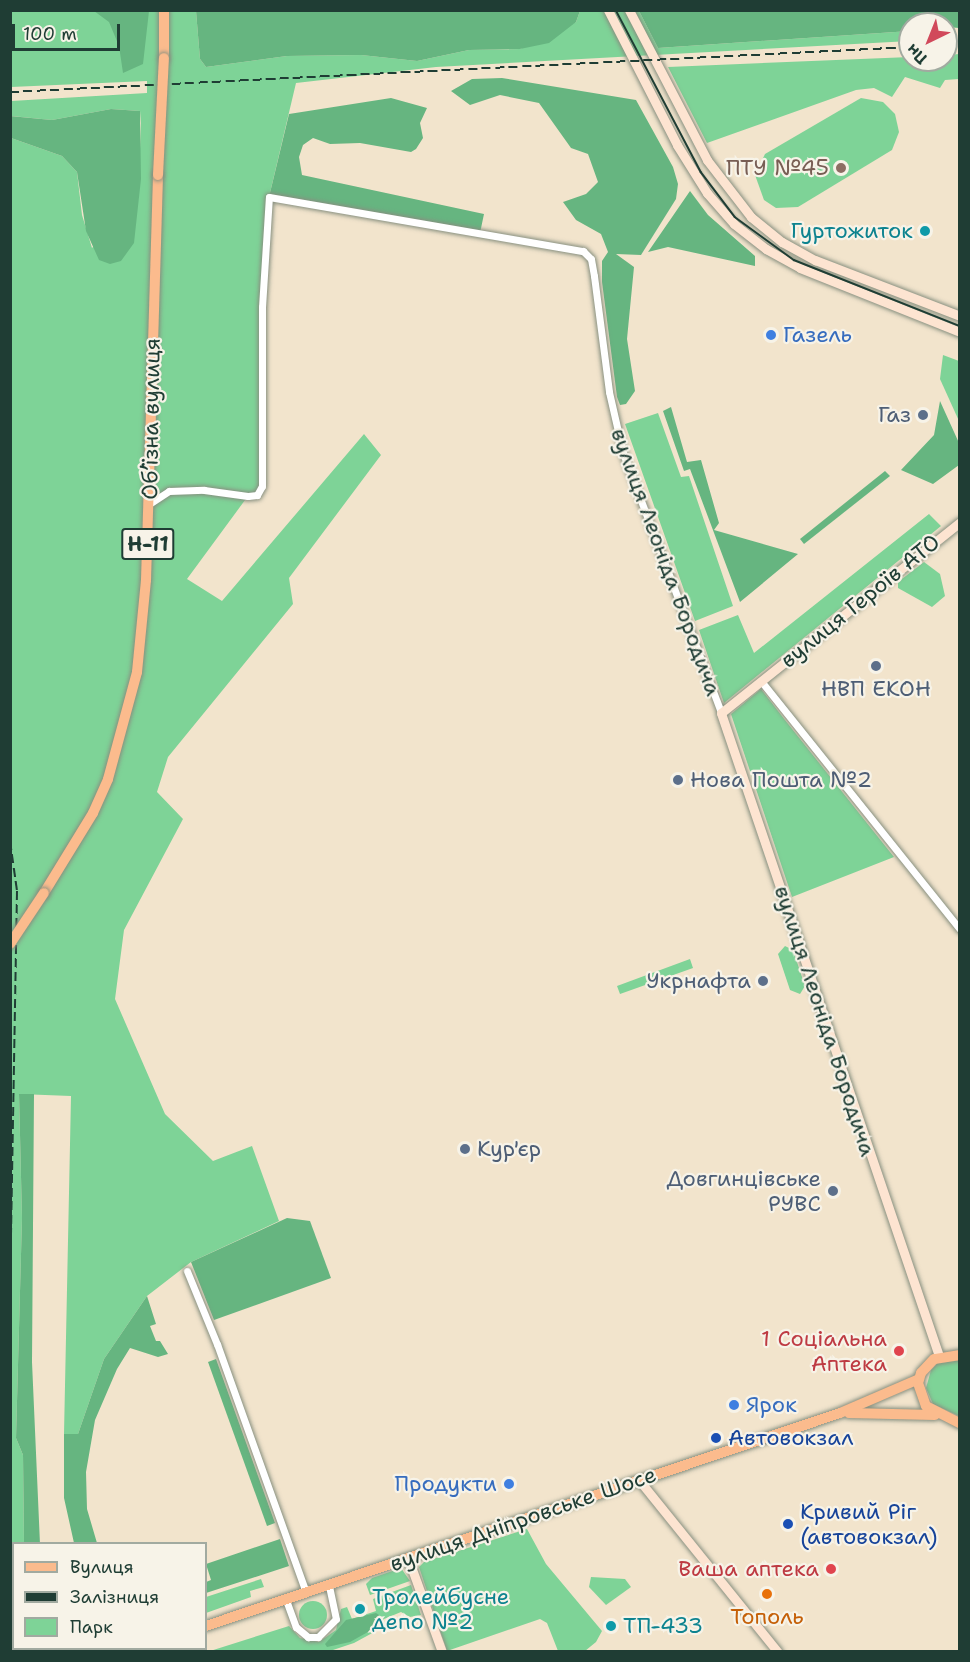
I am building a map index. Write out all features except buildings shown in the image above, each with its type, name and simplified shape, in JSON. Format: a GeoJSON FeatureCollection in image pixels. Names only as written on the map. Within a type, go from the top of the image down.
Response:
{"type":"FeatureCollection","features":[{"type":"Feature","properties":{"kind":"main road","name":"Обʼїзна вулиця"},"geometry":{"type":"LineString","coordinates":[[10,944],[93,813],[119,748],[137,672],[149,504],[164,10]]}},
{"type":"Feature","properties":{"kind":"main road"},"geometry":{"type":"LineString","coordinates":[[840,1413],[919,1379],[939,1356],[960,1355]]}},
{"type":"Feature","properties":{"kind":"main road"},"geometry":{"type":"LineString","coordinates":[[919,1379],[923,1401],[937,1415]]}},
{"type":"Feature","properties":{"kind":"main road"},"geometry":{"type":"LineString","coordinates":[[840,1413],[937,1415],[960,1423]]}},
{"type":"Feature","properties":{"kind":"main road","name":"вулиця Дніпровське Шосе"},"geometry":{"type":"LineString","coordinates":[[207,1626],[840,1413]]}},
{"type":"Feature","properties":{"kind":"street"},"geometry":{"type":"LineString","coordinates":[[608,10],[677,145],[719,208],[766,249],[846,289],[960,333]]}},
{"type":"Feature","properties":{"kind":"street"},"geometry":{"type":"LineString","coordinates":[[629,10],[697,143],[737,202],[782,242],[851,274],[960,316]]}},
{"type":"Feature","properties":{"kind":"street","name":"вулиця Леоніда Бородича"},"geometry":{"type":"LineString","coordinates":[[149,504],[169,492],[204,490],[248,496],[257,495],[262,486],[262,307],[269,197],[583,251],[591,259],[609,392],[620,443],[721,713],[939,1356]]}},
{"type":"Feature","properties":{"kind":"street","name":"вулиця Героїв АТО"},"geometry":{"type":"LineString","coordinates":[[721,713],[960,522]]}},
{"type":"Feature","properties":{"kind":"street","name":"вулиця Героїв АТО"},"geometry":{"type":"LineString","coordinates":[[761,681],[960,929]]}},
{"type":"Feature","properties":{"kind":"street"},"geometry":{"type":"LineString","coordinates":[[187,1271],[217,1344],[306,1593]]}},
{"type":"Feature","properties":{"kind":"street"},"geometry":{"type":"LineString","coordinates":[[639,1480],[778,1652]]}},
{"type":"Feature","properties":{"kind":"street"},"geometry":{"type":"LineString","coordinates":[[408,1558],[442,1652]]}},
{"type":"Feature","properties":{"kind":"street"},"geometry":{"type":"LineString","coordinates":[[286,1600],[296,1627],[308,1637],[318,1637],[336,1619],[329,1585]]}},
{"type":"Feature","properties":{"kind":"green space"},"geometry":{"type":"Polygon","coordinates":[[[196,10],[580,11],[576,22],[549,43],[520,49],[469,50],[417,61],[361,55],[287,56],[206,67],[200,59],[196,10]]]}},
{"type":"Feature","properties":{"kind":"green space"},"geometry":{"type":"Polygon","coordinates":[[[10,11],[196,11],[200,59],[206,67],[287,56],[361,55],[417,61],[469,50],[520,49],[576,22],[580,11],[639,11],[658,48],[898,32],[898,42],[436,67],[296,83],[269,197],[262,307],[262,486],[257,495],[248,496],[187,579],[222,601],[364,434],[381,455],[289,578],[293,604],[168,757],[157,792],[183,819],[124,930],[115,999],[165,1114],[213,1161],[252,1146],[279,1221],[191,1262],[147,1296],[104,1359],[78,1434],[64,1434],[71,1096],[19,1094],[22,1218],[16,1438],[23,1455],[24,1542],[12,1542],[12,1650],[24,1652],[10,1651],[11,138],[62,156],[77,172],[82,215],[92,248],[138,201],[141,123],[140,111],[111,109],[52,120],[11,116],[11,101],[147,93],[147,81],[11,87],[10,11]]]}},
{"type":"Feature","properties":{"kind":"green space"},"geometry":{"type":"Polygon","coordinates":[[[94,11],[149,11],[143,64],[123,73],[119,46],[109,22],[94,11]]]}},
{"type":"Feature","properties":{"kind":"green space"},"geometry":{"type":"Polygon","coordinates":[[[639,11],[959,11],[959,28],[958,12],[898,12],[898,32],[658,48],[639,11]]]}},
{"type":"Feature","properties":{"kind":"green space"},"geometry":{"type":"Polygon","coordinates":[[[958,54],[960,54],[959,79],[945,80],[940,88],[905,77],[892,97],[874,88],[856,90],[707,143],[668,67],[898,57],[898,72],[958,72],[958,54]]]}},
{"type":"Feature","properties":{"kind":"green space"},"geometry":{"type":"Polygon","coordinates":[[[502,78],[636,100],[673,167],[678,184],[676,199],[641,255],[616,254],[634,267],[627,339],[635,391],[626,404],[620,405],[617,397],[602,282],[602,261],[608,252],[601,234],[576,220],[563,202],[586,194],[598,182],[588,154],[571,148],[539,103],[500,95],[470,105],[451,91],[472,79],[502,78]]]}},
{"type":"Feature","properties":{"kind":"green space"},"geometry":{"type":"Polygon","coordinates":[[[391,98],[427,108],[420,123],[423,138],[416,149],[411,152],[360,143],[330,144],[313,138],[303,145],[299,157],[302,175],[484,214],[480,233],[269,197],[289,114],[391,98]]]}},
{"type":"Feature","properties":{"kind":"green space"},"geometry":{"type":"Polygon","coordinates":[[[861,98],[883,102],[895,114],[899,132],[892,150],[798,207],[776,208],[764,200],[755,175],[765,154],[861,98]]]}},
{"type":"Feature","properties":{"kind":"green space"},"geometry":{"type":"Polygon","coordinates":[[[111,109],[140,111],[141,179],[134,243],[121,261],[110,264],[99,260],[86,231],[77,172],[62,156],[11,138],[10,116],[52,120],[111,109]]]}},
{"type":"Feature","properties":{"kind":"green space"},"geometry":{"type":"Polygon","coordinates":[[[690,191],[708,215],[755,256],[755,266],[668,247],[648,252],[690,191]]]}},
{"type":"Feature","properties":{"kind":"green space"},"geometry":{"type":"Polygon","coordinates":[[[943,355],[959,361],[959,421],[940,379],[943,355]]]}},
{"type":"Feature","properties":{"kind":"green space"},"geometry":{"type":"Polygon","coordinates":[[[940,401],[959,443],[959,465],[933,484],[901,470],[934,435],[940,401]]]}},
{"type":"Feature","properties":{"kind":"green space"},"geometry":{"type":"Polygon","coordinates":[[[671,407],[687,462],[701,460],[719,523],[714,530],[798,554],[740,602],[690,469],[684,471],[663,411],[671,407]]]}},
{"type":"Feature","properties":{"kind":"green space"},"geometry":{"type":"Polygon","coordinates":[[[658,413],[681,477],[689,476],[733,606],[695,621],[625,424],[658,413]]]}},
{"type":"Feature","properties":{"kind":"green space"},"geometry":{"type":"Polygon","coordinates":[[[885,471],[890,476],[804,544],[800,539],[885,471]]]}},
{"type":"Feature","properties":{"kind":"green space"},"geometry":{"type":"Polygon","coordinates":[[[929,514],[941,526],[724,703],[699,630],[738,615],[754,653],[929,514]]]}},
{"type":"Feature","properties":{"kind":"green space"},"geometry":{"type":"Polygon","coordinates":[[[924,562],[940,574],[945,596],[932,607],[898,588],[898,582],[924,562]]]}},
{"type":"Feature","properties":{"kind":"green space"},"geometry":{"type":"Polygon","coordinates":[[[761,689],[894,857],[792,897],[731,714],[761,689]]]}},
{"type":"Feature","properties":{"kind":"green space"},"geometry":{"type":"Polygon","coordinates":[[[785,946],[793,950],[805,986],[800,994],[790,990],[778,954],[785,946]]]}},
{"type":"Feature","properties":{"kind":"green space"},"geometry":{"type":"Polygon","coordinates":[[[690,959],[693,968],[620,994],[617,986],[690,959]]]}},
{"type":"Feature","properties":{"kind":"green space"},"geometry":{"type":"Polygon","coordinates":[[[19,1094],[34,1094],[32,1362],[40,1542],[24,1542],[23,1455],[16,1438],[22,1218],[19,1094]]]}},
{"type":"Feature","properties":{"kind":"green space"},"geometry":{"type":"Polygon","coordinates":[[[287,1218],[310,1221],[331,1278],[214,1320],[191,1262],[287,1218]]]}},
{"type":"Feature","properties":{"kind":"green space"},"geometry":{"type":"Polygon","coordinates":[[[147,1296],[156,1324],[150,1326],[156,1341],[160,1341],[168,1354],[158,1357],[130,1348],[117,1369],[95,1420],[86,1472],[87,1509],[97,1542],[74,1542],[64,1498],[64,1434],[78,1434],[104,1359],[147,1296]]]}},
{"type":"Feature","properties":{"kind":"green space"},"geometry":{"type":"Polygon","coordinates":[[[216,1359],[275,1523],[267,1526],[208,1362],[216,1359]]]}},
{"type":"Feature","properties":{"kind":"green space"},"geometry":{"type":"Polygon","coordinates":[[[959,1359],[959,1416],[933,1404],[926,1388],[931,1370],[938,1363],[959,1359]]]}},
{"type":"Feature","properties":{"kind":"green space"},"geometry":{"type":"Polygon","coordinates":[[[527,1529],[546,1564],[602,1631],[596,1642],[585,1651],[558,1651],[547,1623],[540,1619],[447,1651],[419,1567],[424,1562],[527,1529]]]}},
{"type":"Feature","properties":{"kind":"green space"},"geometry":{"type":"Polygon","coordinates":[[[280,1539],[289,1566],[207,1593],[207,1582],[211,1580],[207,1564],[280,1539]]]}},
{"type":"Feature","properties":{"kind":"green space"},"geometry":{"type":"Polygon","coordinates":[[[401,1568],[410,1581],[370,1595],[366,1584],[372,1578],[401,1568]]]}},
{"type":"Feature","properties":{"kind":"green space"},"geometry":{"type":"Polygon","coordinates":[[[591,1577],[625,1579],[631,1587],[606,1605],[589,1587],[591,1577]]]}},
{"type":"Feature","properties":{"kind":"green space"},"geometry":{"type":"Polygon","coordinates":[[[261,1579],[264,1587],[250,1591],[251,1597],[207,1613],[207,1597],[261,1579]]]}},
{"type":"Feature","properties":{"kind":"green space"},"geometry":{"type":"Polygon","coordinates":[[[411,1585],[421,1615],[410,1617],[401,1612],[384,1619],[376,1631],[354,1643],[330,1651],[207,1652],[289,1626],[300,1638],[319,1642],[336,1630],[341,1609],[347,1607],[352,1619],[376,1611],[373,1599],[411,1585]]]}},
{"type":"Feature","properties":{"kind":"green space"},"geometry":{"type":"Polygon","coordinates":[[[313,1601],[323,1605],[327,1615],[323,1625],[313,1629],[303,1625],[299,1615],[303,1605],[313,1601]]]}},
{"type":"Feature","properties":{"kind":"green space"},"geometry":{"type":"Polygon","coordinates":[[[376,1613],[379,1615],[375,1628],[350,1642],[327,1647],[325,1644],[346,1620],[376,1613]]]}},
{"type":"Feature","properties":{"kind":"tram line"},"geometry":{"type":"LineString","coordinates":[[616,10],[701,172],[735,217],[794,260],[960,326]]}},
{"type":"Feature","properties":{"kind":"railway"},"geometry":{"type":"LineString","coordinates":[[10,92],[898,48]]}},
{"type":"Feature","properties":{"kind":"railway"},"geometry":{"type":"LineString","coordinates":[[10,841],[17,891],[10,1290]]}},
{"type":"Feature","properties":{"kind":"railway"},"geometry":{"type":"LineString","coordinates":[[10,1620],[12,1631]]}},
{"type":"Feature","properties":{"kind":"place","name":"ПТУ №45"},"geometry":{"type":"Point","coordinates":[841,168]}},
{"type":"Feature","properties":{"kind":"place","name":"Гуртожиток"},"geometry":{"type":"Point","coordinates":[925,231]}},
{"type":"Feature","properties":{"kind":"place","name":"Газель"},"geometry":{"type":"Point","coordinates":[771,335]}},
{"type":"Feature","properties":{"kind":"place","name":"Газ"},"geometry":{"type":"Point","coordinates":[923,415]}},
{"type":"Feature","properties":{"kind":"place","name":"НВП ЕКОН"},"geometry":{"type":"Point","coordinates":[876,666]}},
{"type":"Feature","properties":{"kind":"place","name":"Нова Пошта №2"},"geometry":{"type":"Point","coordinates":[678,780]}},
{"type":"Feature","properties":{"kind":"place","name":"Укрнафта"},"geometry":{"type":"Point","coordinates":[763,981]}},
{"type":"Feature","properties":{"kind":"place","name":"Кур'єр"},"geometry":{"type":"Point","coordinates":[465,1149]}},
{"type":"Feature","properties":{"kind":"place","name":"Довгинцівське РУВС"},"geometry":{"type":"Point","coordinates":[833,1191]}},
{"type":"Feature","properties":{"kind":"place","name":"1 Соціальна Аптека"},"geometry":{"type":"Point","coordinates":[899,1351]}},
{"type":"Feature","properties":{"kind":"place","name":"Ярок"},"geometry":{"type":"Point","coordinates":[734,1405]}},
{"type":"Feature","properties":{"kind":"place","name":"Автовокзал"},"geometry":{"type":"Point","coordinates":[716,1438]}},
{"type":"Feature","properties":{"kind":"place","name":"Продукти"},"geometry":{"type":"Point","coordinates":[509,1484]}},
{"type":"Feature","properties":{"kind":"place","name":"Кривий Ріг (автовокзал)"},"geometry":{"type":"Point","coordinates":[788,1524]}},
{"type":"Feature","properties":{"kind":"place","name":"Ваша аптека"},"geometry":{"type":"Point","coordinates":[831,1569]}},
{"type":"Feature","properties":{"kind":"place","name":"Тополь"},"geometry":{"type":"Point","coordinates":[767,1594]}},
{"type":"Feature","properties":{"kind":"place","name":"Тролейбусне депо №2"},"geometry":{"type":"Point","coordinates":[360,1609]}},
{"type":"Feature","properties":{"kind":"place","name":"ТП-433"},"geometry":{"type":"Point","coordinates":[611,1626]}}]}
